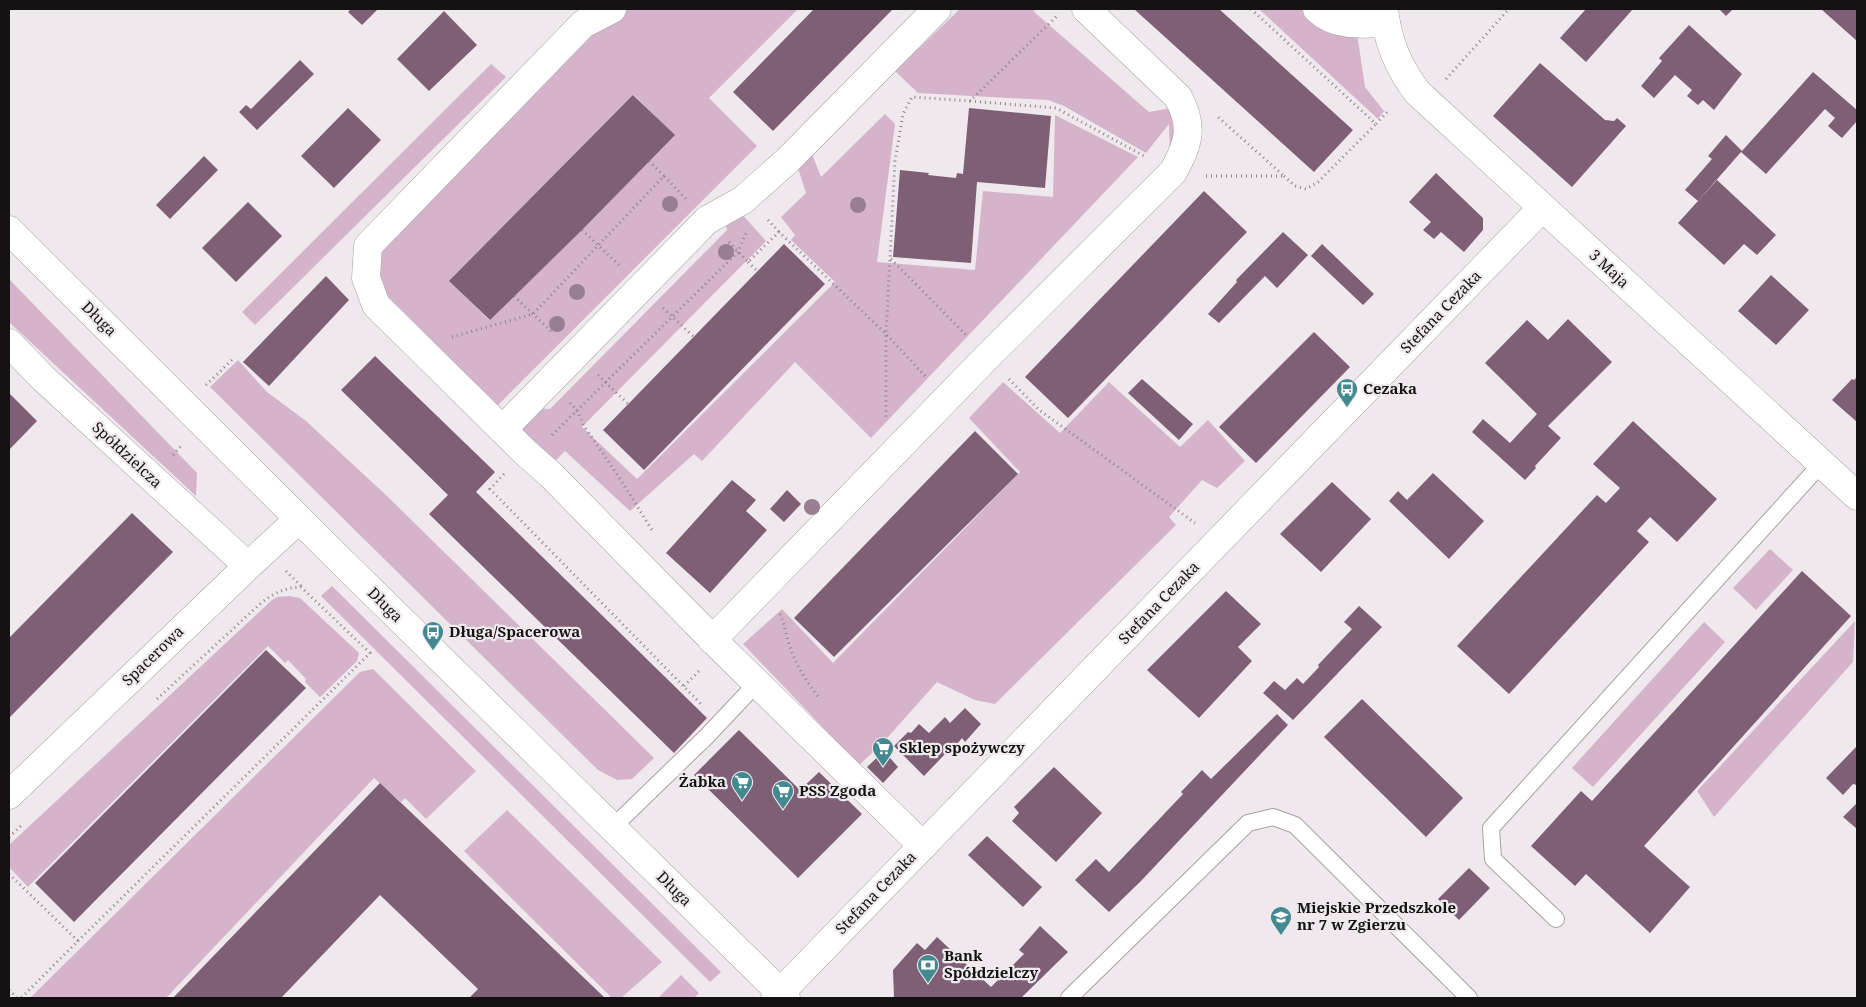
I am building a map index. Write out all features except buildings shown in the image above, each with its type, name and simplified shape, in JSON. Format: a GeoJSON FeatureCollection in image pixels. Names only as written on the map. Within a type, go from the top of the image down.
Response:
{"type":"FeatureCollection","features":[{"type":"Feature","properties":{"kind":"street"},"geometry":{"type":"LineString","coordinates":[[612,9],[580,28],[368,246],[366,278],[376,304],[418,347],[633,558],[712,640],[923,846]]}},
{"type":"Feature","properties":{"kind":"street"},"geometry":{"type":"LineString","coordinates":[[503,429],[707,220],[743,200],[788,160],[937,9]]}},
{"type":"Feature","properties":{"kind":"street"},"geometry":{"type":"LineString","coordinates":[[712,640],[988,357],[1173,172],[1184,152],[1189,126],[1185,110],[1178,97],[1086,9]]}},
{"type":"Feature","properties":{"kind":"street"},"geometry":{"type":"LineString","coordinates":[[1317,9],[1332,19],[1348,24],[1385,16]]}},
{"type":"Feature","properties":{"kind":"street","name":"3 Maja"},"geometry":{"type":"LineString","coordinates":[[1385,16],[1401,67],[1418,93],[1857,496]]}},
{"type":"Feature","properties":{"kind":"street","name":"Stefana Cezaka"},"geometry":{"type":"LineString","coordinates":[[780,996],[1542,208]]}},
{"type":"Feature","properties":{"kind":"street","name":"Długa"},"geometry":{"type":"LineString","coordinates":[[9,230],[780,996]]}},
{"type":"Feature","properties":{"kind":"street","name":"Spółdzielcza"},"geometry":{"type":"LineString","coordinates":[[9,343],[43,378],[248,566]]}},
{"type":"Feature","properties":{"kind":"street","name":"Spacerowa"},"geometry":{"type":"LineString","coordinates":[[9,795],[299,519]]}},
{"type":"Feature","properties":{"kind":"lane"},"geometry":{"type":"LineString","coordinates":[[1556,919],[1493,860],[1491,828],[1822,463]]}},
{"type":"Feature","properties":{"kind":"lane"},"geometry":{"type":"LineString","coordinates":[[612,828],[719,724],[757,683]]}},
{"type":"Feature","properties":{"kind":"lane"},"geometry":{"type":"LineString","coordinates":[[1069,998],[1248,823],[1273,817],[1295,825],[1469,998]]}},
{"type":"Feature","properties":{"kind":"path"},"geometry":{"type":"LineString","coordinates":[[1251,9],[1376,124]]}},
{"type":"Feature","properties":{"kind":"path"},"geometry":{"type":"LineString","coordinates":[[1442,83],[1510,9]]}},
{"type":"Feature","properties":{"kind":"path"},"geometry":{"type":"LineString","coordinates":[[886,462],[886,334],[895,160],[903,114],[912,97],[970,100],[1059,14]]}},
{"type":"Feature","properties":{"kind":"path"},"geometry":{"type":"LineString","coordinates":[[1284,176],[1295,186],[1306,189],[1312,186],[1389,110]]}},
{"type":"Feature","properties":{"kind":"path"},"geometry":{"type":"LineString","coordinates":[[649,161],[757,271]]}},
{"type":"Feature","properties":{"kind":"path"},"geometry":{"type":"LineString","coordinates":[[418,347],[533,314],[664,176]]}},
{"type":"Feature","properties":{"kind":"path"},"geometry":{"type":"LineString","coordinates":[[719,724],[490,489],[578,410],[738,252],[749,225]]}},
{"type":"Feature","properties":{"kind":"path"},"geometry":{"type":"LineString","coordinates":[[748,262],[779,232],[886,334],[946,400]]}},
{"type":"Feature","properties":{"kind":"path"},"geometry":{"type":"LineString","coordinates":[[890,259],[1038,408],[1196,524]]}},
{"type":"Feature","properties":{"kind":"path"},"geometry":{"type":"LineString","coordinates":[[203,388],[234,358]]}},
{"type":"Feature","properties":{"kind":"path"},"geometry":{"type":"LineString","coordinates":[[548,383],[578,410],[584,425],[625,485],[654,535]]}},
{"type":"Feature","properties":{"kind":"path"},"geometry":{"type":"LineString","coordinates":[[21,998],[370,653],[301,587],[287,588],[274,593],[260,603],[153,703]]}},
{"type":"Feature","properties":{"kind":"path"},"geometry":{"type":"LineString","coordinates":[[780,613],[790,648],[804,676],[820,700]]}},
{"type":"Feature","properties":{"kind":"path"},"geometry":{"type":"LineString","coordinates":[[9,837],[23,824]]}},
{"type":"Feature","properties":{"kind":"path"},"geometry":{"type":"LineString","coordinates":[[9,874],[78,941]]}},
{"type":"Feature","properties":{"kind":"path"},"geometry":{"type":"LineString","coordinates":[[9,990],[17,998]]}},
{"type":"Feature","properties":{"kind":"shaded area"},"geometry":{"type":"Polygon","coordinates":[[[622,9],[798,9],[709,98],[757,146],[497,406],[464,378],[376,285],[372,252],[597,22],[622,9]],[[634,95],[450,281],[489,320],[582,230],[674,135],[634,95]]]}},
{"type":"Feature","properties":{"kind":"shaded area"},"geometry":{"type":"Polygon","coordinates":[[[960,9],[1039,9],[1033,11],[1149,112],[1171,108],[1177,113],[1170,158],[1169,124],[1146,153],[1064,106],[1048,100],[918,93],[895,71],[960,9]]]}},
{"type":"Feature","properties":{"kind":"shaded area"},"geometry":{"type":"Polygon","coordinates":[[[1259,9],[1301,9],[1311,19],[1357,33],[1365,87],[1384,111],[1378,119],[1259,9]]]}},
{"type":"Feature","properties":{"kind":"shaded area"},"geometry":{"type":"Polygon","coordinates":[[[491,64],[506,77],[255,325],[242,312],[491,64]]]}},
{"type":"Feature","properties":{"kind":"shaded area"},"geometry":{"type":"Polygon","coordinates":[[[885,114],[895,124],[877,262],[975,270],[983,191],[1053,197],[1055,115],[1138,157],[871,438],[795,362],[702,461],[694,454],[630,511],[565,451],[549,467],[511,428],[534,408],[550,409],[727,230],[724,220],[740,212],[766,241],[582,427],[637,479],[835,282],[791,240],[795,235],[781,217],[806,193],[798,168],[812,154],[821,177],[885,114]]]}},
{"type":"Feature","properties":{"kind":"shaded area"},"geometry":{"type":"Polygon","coordinates":[[[9,279],[197,473],[196,496],[9,322],[9,279]]]}},
{"type":"Feature","properties":{"kind":"shaded area"},"geometry":{"type":"Polygon","coordinates":[[[238,360],[267,392],[306,421],[387,496],[654,758],[632,779],[617,780],[598,770],[210,387],[238,360]]]}},
{"type":"Feature","properties":{"kind":"shaded area"},"geometry":{"type":"Polygon","coordinates":[[[1003,382],[1060,433],[1109,382],[1180,447],[1208,420],[1245,461],[1217,488],[1202,480],[1169,517],[1176,525],[995,704],[975,700],[937,682],[879,747],[859,765],[743,644],[782,609],[833,663],[1020,472],[969,418],[1003,382]]]}},
{"type":"Feature","properties":{"kind":"shaded area"},"geometry":{"type":"Polygon","coordinates":[[[1770,549],[1793,570],[1756,610],[1733,588],[1770,549]]]}},
{"type":"Feature","properties":{"kind":"shaded area"},"geometry":{"type":"Polygon","coordinates":[[[332,586],[721,972],[710,982],[321,596],[332,586]]]}},
{"type":"Feature","properties":{"kind":"shaded area"},"geometry":{"type":"Polygon","coordinates":[[[289,596],[300,598],[359,653],[357,661],[320,697],[305,682],[306,679],[288,660],[285,663],[268,646],[28,887],[9,867],[9,845],[272,600],[277,597],[289,596]]]}},
{"type":"Feature","properties":{"kind":"shaded area"},"geometry":{"type":"Polygon","coordinates":[[[1855,621],[1853,662],[1714,817],[1697,791],[1855,621]]]}},
{"type":"Feature","properties":{"kind":"shaded area"},"geometry":{"type":"Polygon","coordinates":[[[1704,622],[1725,642],[1593,787],[1572,768],[1704,622]]]}},
{"type":"Feature","properties":{"kind":"shaded area"},"geometry":{"type":"Polygon","coordinates":[[[373,669],[476,771],[426,819],[405,798],[401,802],[374,778],[166,998],[30,998],[360,672],[373,669]]]}},
{"type":"Feature","properties":{"kind":"shaded area"},"geometry":{"type":"Polygon","coordinates":[[[507,810],[662,962],[621,998],[612,998],[464,851],[507,810]]]}},
{"type":"Feature","properties":{"kind":"shaded area"},"geometry":{"type":"Polygon","coordinates":[[[681,975],[699,993],[694,998],[658,998],[681,975]]]}},
{"type":"Feature","properties":{"kind":"place","name":"Cezaka"},"geometry":{"type":"Point","coordinates":[1347,408]}},
{"type":"Feature","properties":{"kind":"place","name":"Długa/Spacerowa"},"geometry":{"type":"Point","coordinates":[433,651]}},
{"type":"Feature","properties":{"kind":"place","name":"Sklep spożywczy"},"geometry":{"type":"Point","coordinates":[883,767]}},
{"type":"Feature","properties":{"kind":"place","name":"Żabka"},"geometry":{"type":"Point","coordinates":[742,801]}},
{"type":"Feature","properties":{"kind":"place","name":"PSS Zgoda"},"geometry":{"type":"Point","coordinates":[783,810]}},
{"type":"Feature","properties":{"kind":"place","name":"Miejskie Przedszkole nr 7 w Zgierzu"},"geometry":{"type":"Point","coordinates":[1281,936]}},
{"type":"Feature","properties":{"kind":"place","name":"Bank Spółdzielczy"},"geometry":{"type":"Point","coordinates":[928,984]}}]}
